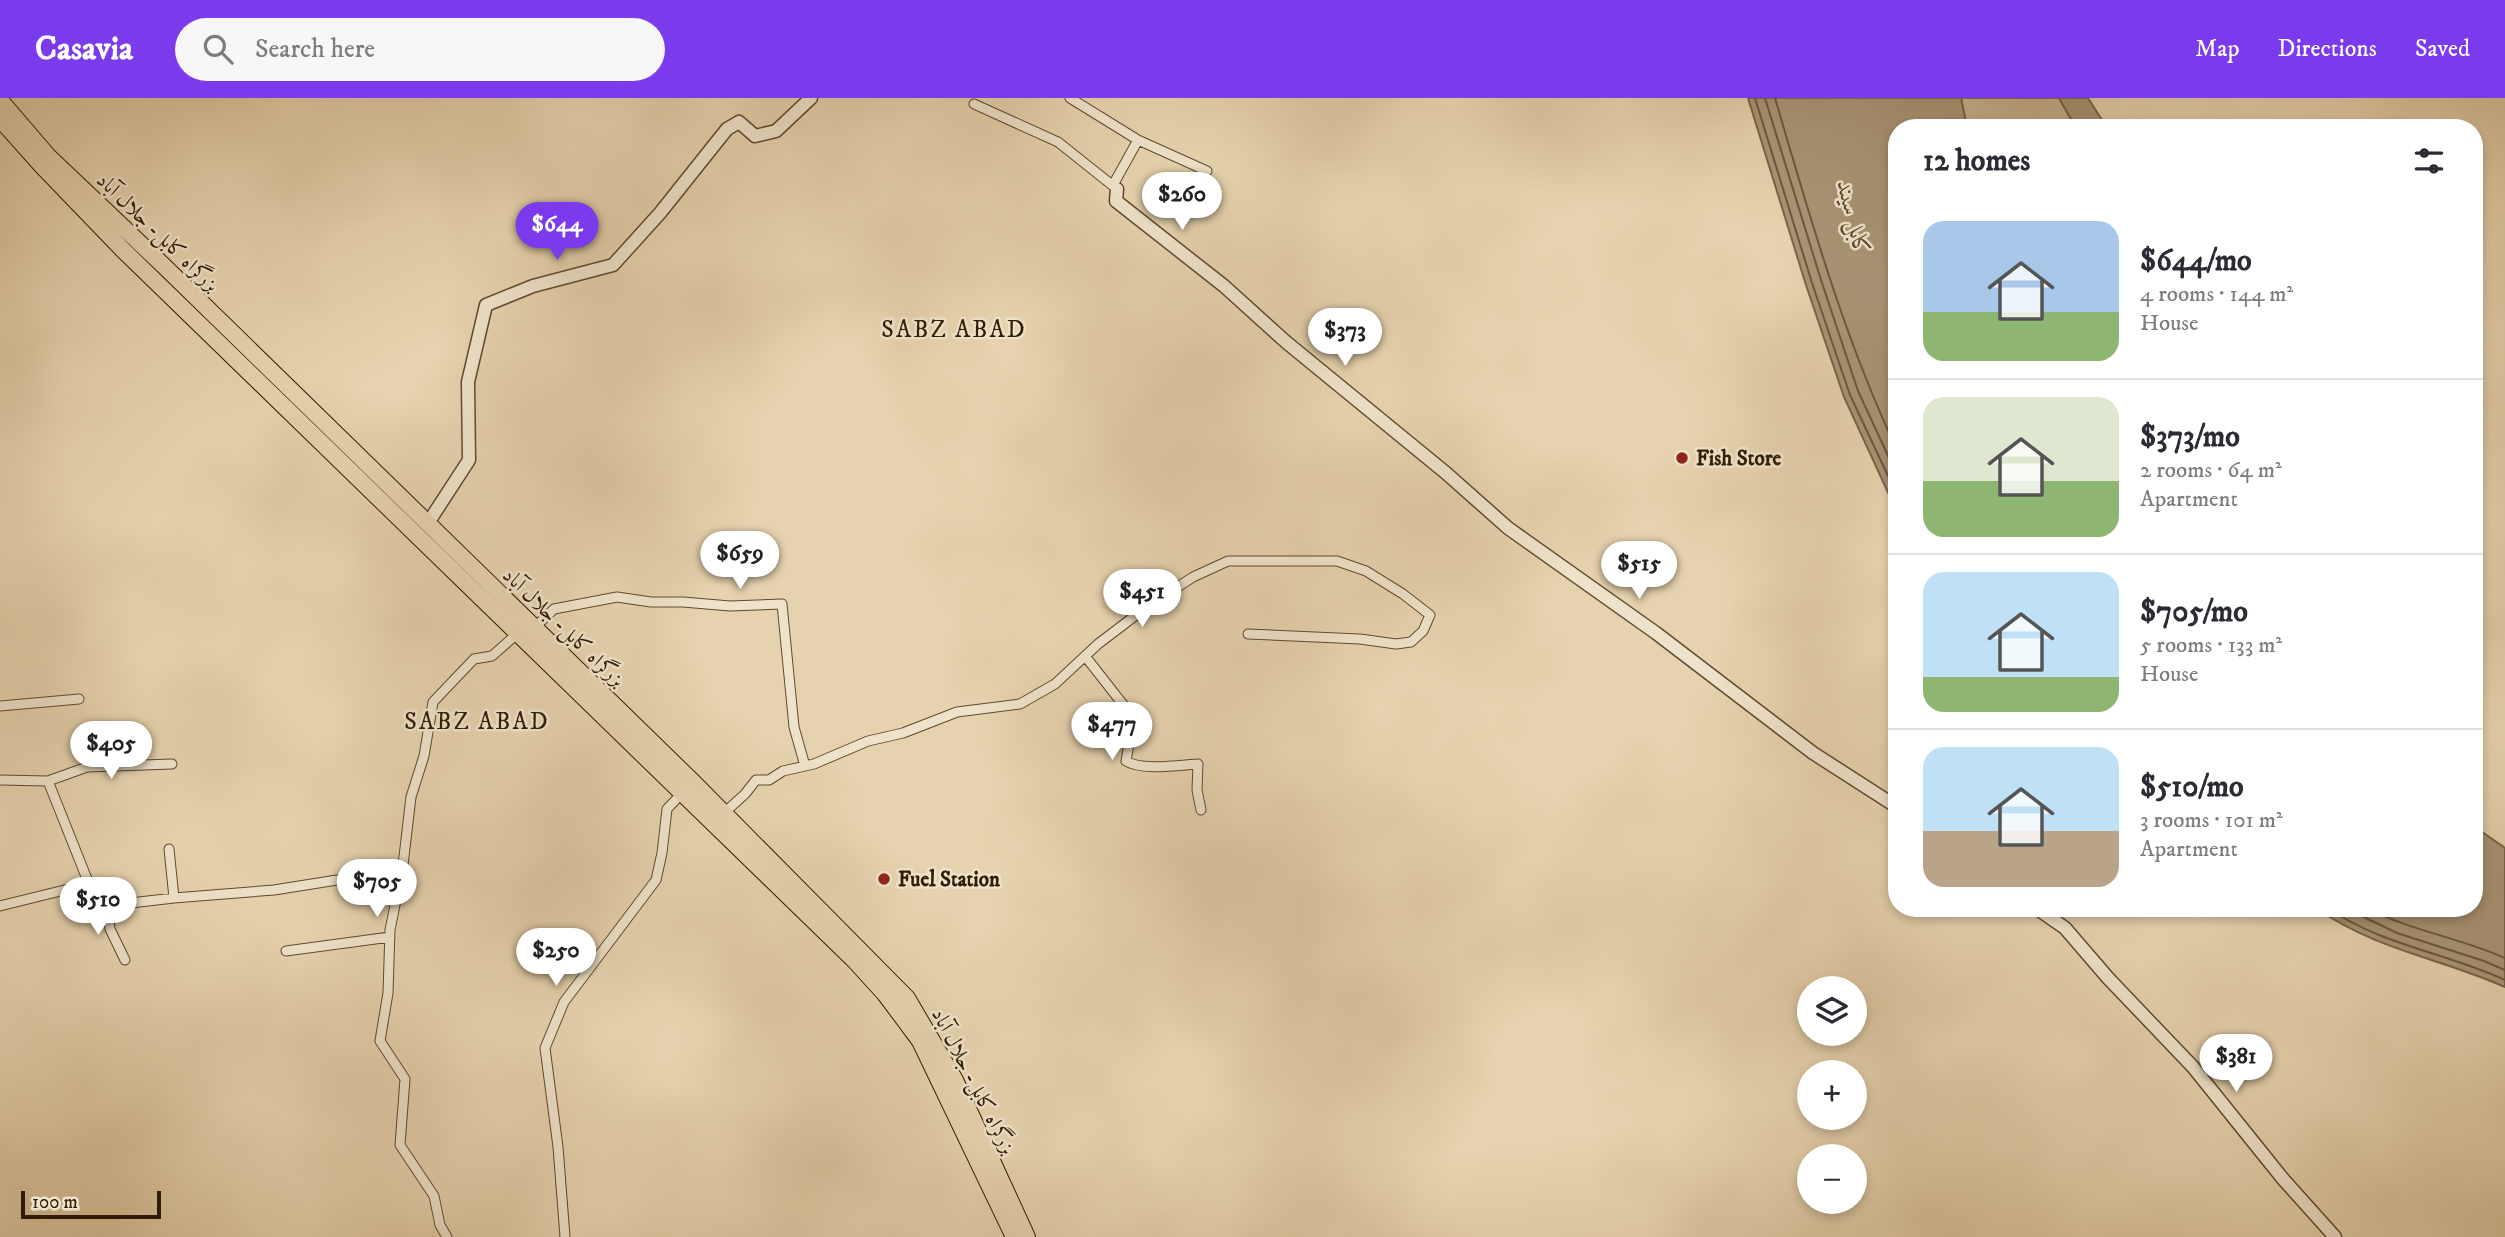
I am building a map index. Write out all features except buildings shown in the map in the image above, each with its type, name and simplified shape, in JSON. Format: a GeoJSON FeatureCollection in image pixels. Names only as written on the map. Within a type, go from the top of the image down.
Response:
{"type":"FeatureCollection","features":[{"type":"Feature","properties":{"kind":"highway","name":"بزرگراه کابل- جلال آباد"},"geometry":{"type":"LineString","coordinates":[[0,100],[48,156],[185,286],[534,628],[885,994],[920,1041],[1014,1237]]}},
{"type":"Feature","properties":{"kind":"highway","name":"بزرگراه کابل- جلال آباد"},"geometry":{"type":"LineString","coordinates":[[0,118],[122,249],[518,633],[687,787],[724,813],[908,998],[955,1080],[1027,1237]]}},
{"type":"Feature","properties":{"kind":"street"},"geometry":{"type":"LineString","coordinates":[[428,523],[468,460],[468,382],[486,305],[533,286],[613,265],[660,214],[727,129],[739,122],[755,136],[776,131],[811,98]]}},
{"type":"Feature","properties":{"kind":"street"},"geometry":{"type":"LineString","coordinates":[[1070,98],[1138,140],[1207,171]]}},
{"type":"Feature","properties":{"kind":"street"},"geometry":{"type":"LineString","coordinates":[[974,104],[1058,142],[1115,187]]}},
{"type":"Feature","properties":{"kind":"street"},"geometry":{"type":"LineString","coordinates":[[1138,140],[1115,187],[1116,201],[1224,286],[1286,342],[1446,473],[1508,528],[1656,633],[1813,753],[1888,801]]}},
{"type":"Feature","properties":{"kind":"street"},"geometry":{"type":"LineString","coordinates":[[724,813],[745,794],[756,779],[769,780],[783,771],[805,766],[868,741],[903,733],[957,712],[1020,704],[1055,684],[1144,608],[1193,577],[1228,561],[1337,561],[1366,571],[1430,615],[1423,631],[1411,642],[1396,644],[1360,639],[1248,634]]}},
{"type":"Feature","properties":{"kind":"street"},"geometry":{"type":"LineString","coordinates":[[534,628],[554,609],[617,597],[651,602],[730,606],[782,604],[794,727],[805,766]]}},
{"type":"Feature","properties":{"kind":"street"},"geometry":{"type":"LineString","coordinates":[[447,1237],[440,1225],[434,1196],[400,1145],[405,1079],[380,1041],[388,993],[390,937],[411,797],[424,756],[433,702],[474,659],[492,656],[518,633]]}},
{"type":"Feature","properties":{"kind":"street"},"geometry":{"type":"LineString","coordinates":[[1085,656],[1133,721],[1126,761],[1130,764],[1157,766],[1198,764],[1197,790],[1201,810]]}},
{"type":"Feature","properties":{"kind":"street"},"geometry":{"type":"LineString","coordinates":[[0,706],[79,699]]}},
{"type":"Feature","properties":{"kind":"street"},"geometry":{"type":"LineString","coordinates":[[0,780],[48,781],[87,768],[172,764]]}},
{"type":"Feature","properties":{"kind":"street"},"geometry":{"type":"LineString","coordinates":[[48,781],[89,884],[108,904],[274,890],[337,880],[400,878]]}},
{"type":"Feature","properties":{"kind":"street"},"geometry":{"type":"LineString","coordinates":[[565,1237],[558,1147],[545,1048],[564,1002],[656,880],[667,809],[687,787]]}},
{"type":"Feature","properties":{"kind":"street"},"geometry":{"type":"LineString","coordinates":[[169,849],[174,898]]}},
{"type":"Feature","properties":{"kind":"street"},"geometry":{"type":"LineString","coordinates":[[0,906],[89,884]]}},
{"type":"Feature","properties":{"kind":"street"},"geometry":{"type":"LineString","coordinates":[[108,904],[110,929],[125,960]]}},
{"type":"Feature","properties":{"kind":"street"},"geometry":{"type":"LineString","coordinates":[[2049,917],[2065,928],[2108,978],[2193,1067],[2283,1179],[2335,1237]]}},
{"type":"Feature","properties":{"kind":"street"},"geometry":{"type":"LineString","coordinates":[[286,951],[390,937]]}},
{"type":"Feature","properties":{"kind":"shaded area"},"geometry":{"type":"Polygon","coordinates":[[[1961,98],[2059,98],[2071,119],[1965,119],[1961,98]]]}},
{"type":"Feature","properties":{"kind":"water","name":"کابل سيند"},"geometry":{"type":"Polygon","coordinates":[[[1748,98],[1961,98],[1965,119],[1888,119],[1888,492],[1844,397],[1748,98]]]}},
{"type":"Feature","properties":{"kind":"water"},"geometry":{"type":"Polygon","coordinates":[[[2059,98],[2088,98],[2101,119],[2071,119],[2059,98]]]}},
{"type":"Feature","properties":{"kind":"water"},"geometry":{"type":"Polygon","coordinates":[[[2483,833],[2505,848],[2505,987],[2385,944],[2331,917],[2483,917],[2483,833]]]}},
{"type":"Feature","properties":{"kind":"place","name":"Fish Store"},"geometry":{"type":"Point","coordinates":[1682,458]}},
{"type":"Feature","properties":{"kind":"place","name":"Fuel Station"},"geometry":{"type":"Point","coordinates":[884,879]}},
{"type":"Feature","properties":{"kind":"district","name":"SABZ ABAD"},"geometry":{"type":"Point","coordinates":[954,329]}},
{"type":"Feature","properties":{"kind":"district","name":"SABZ ABAD"},"geometry":{"type":"Point","coordinates":[477,721]}}]}
